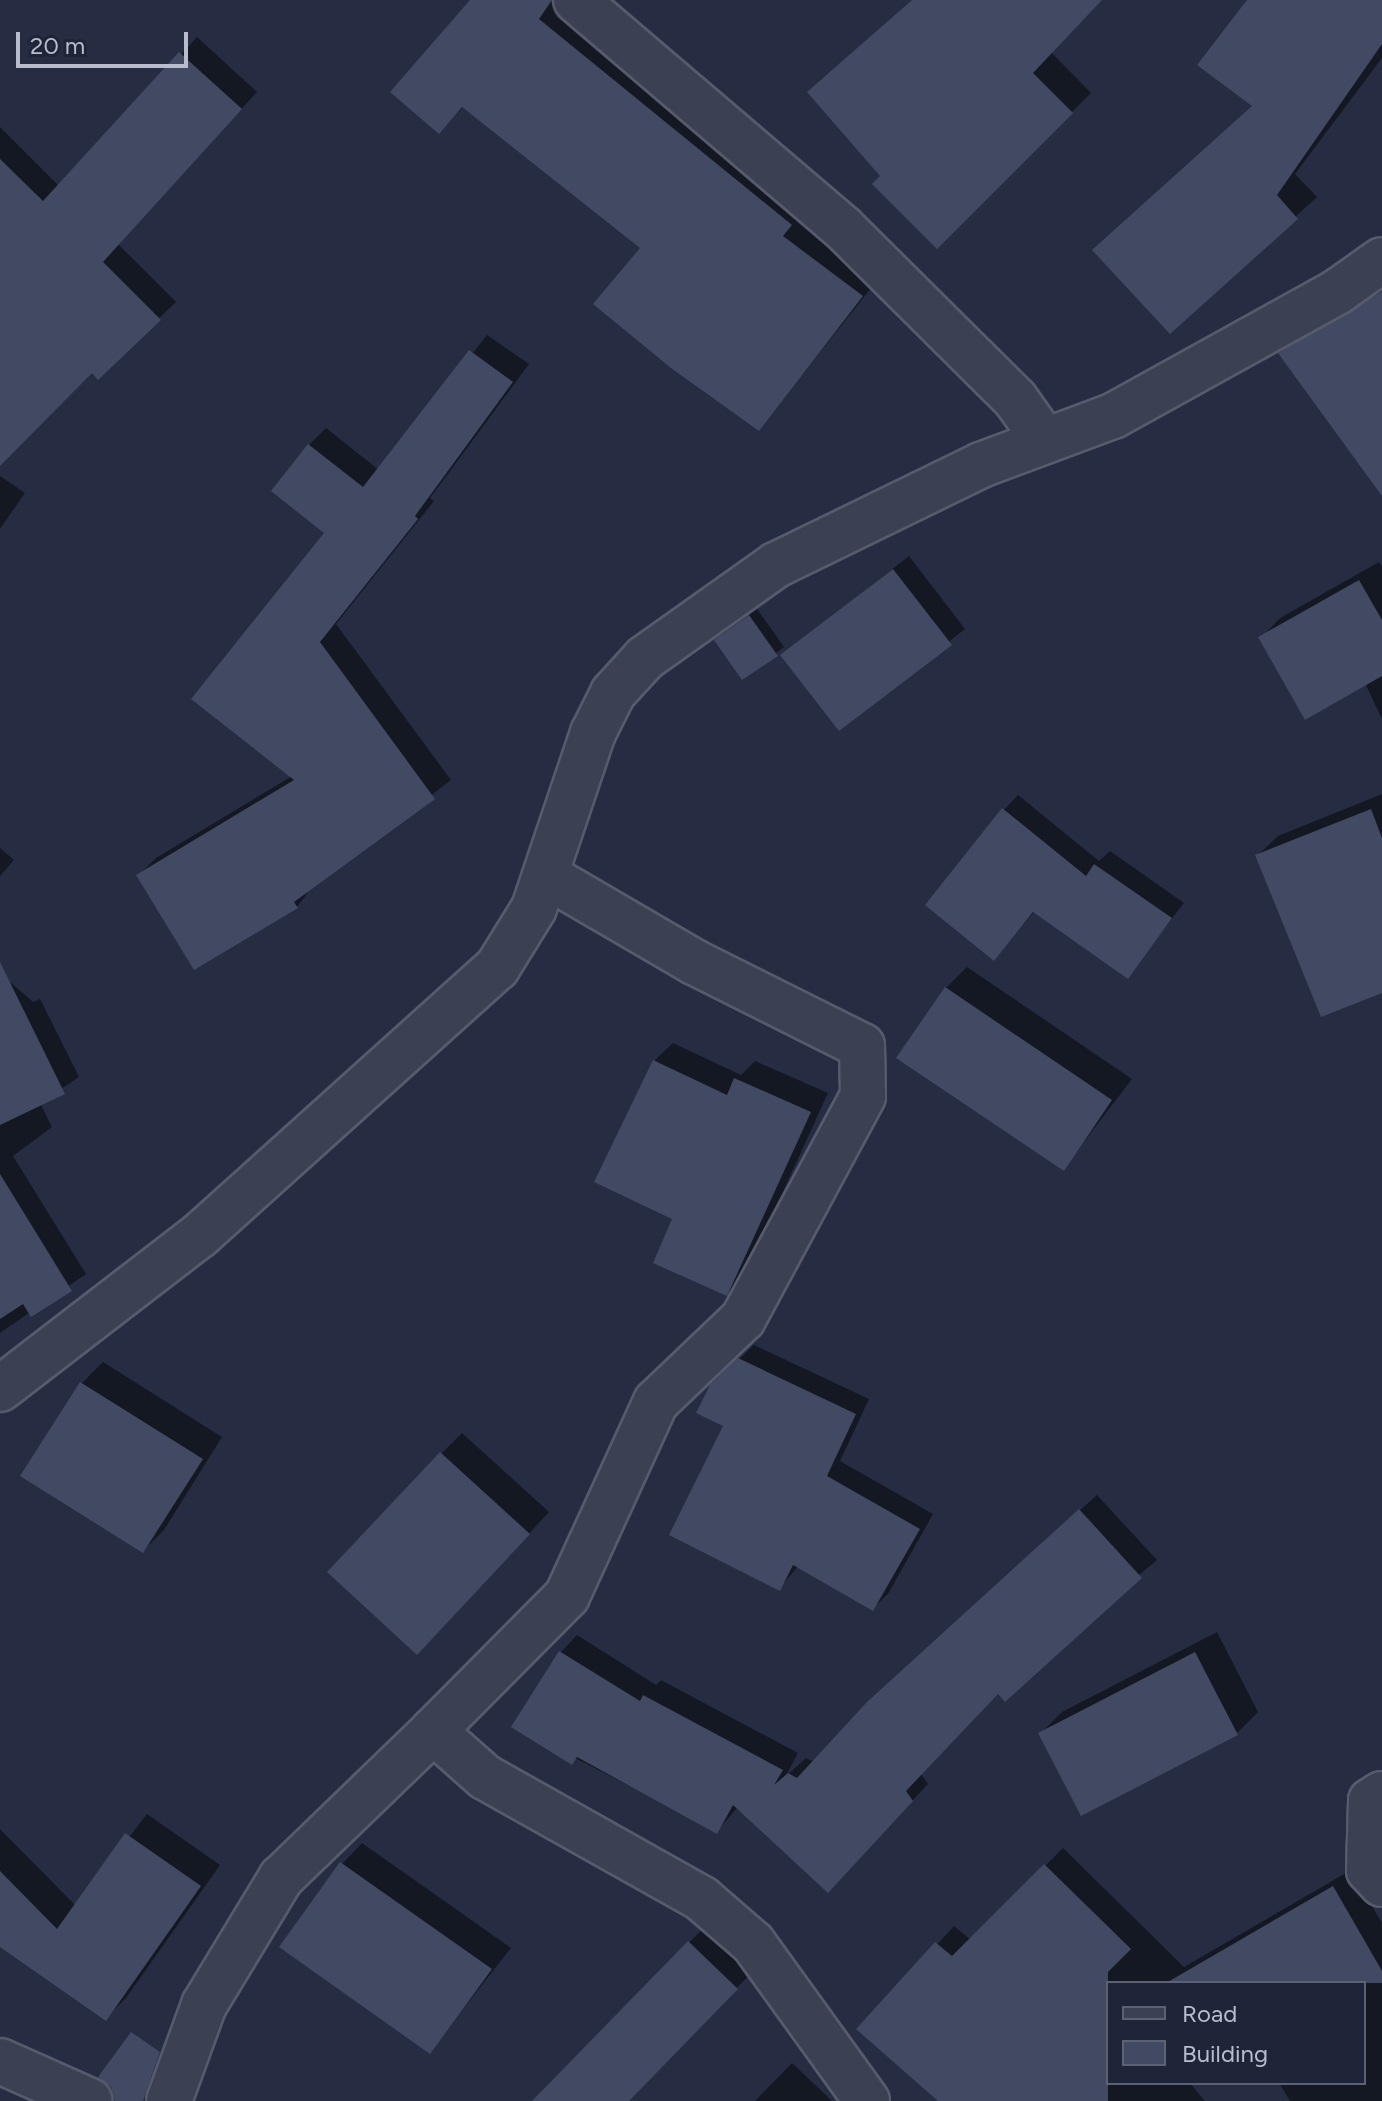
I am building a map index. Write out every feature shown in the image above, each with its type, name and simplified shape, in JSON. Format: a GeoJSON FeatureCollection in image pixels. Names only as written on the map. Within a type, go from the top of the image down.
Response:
{"type":"FeatureCollection","features":[{"type":"Feature","properties":{"kind":"street"},"geometry":{"type":"LineString","coordinates":[[576,0],[842,227],[1016,400],[1045,441]]}},
{"type":"Feature","properties":{"kind":"street"},"geometry":{"type":"LineString","coordinates":[[0,1389],[199,1236],[497,968],[534,908],[593,733],[613,693],[645,658],[776,565],[981,465],[1113,416],[1337,292],[1382,260]]}},
{"type":"Feature","properties":{"kind":"street"},"geometry":{"type":"LineString","coordinates":[[169,2101],[204,2005],[281,1878],[567,1596],[656,1402],[743,1319],[863,1096],[862,1046],[694,962],[547,876]]}},
{"type":"Feature","properties":{"kind":"street"},"geometry":{"type":"LineString","coordinates":[[433,1731],[485,1777],[712,1907],[753,1943],[867,2101]]}},
{"type":"Feature","properties":{"kind":"street"},"geometry":{"type":"LineString","coordinates":[[1382,1794],[1371,1801],[1369,1870],[1382,1884]]}},
{"type":"Feature","properties":{"kind":"street"},"geometry":{"type":"LineString","coordinates":[[0,2061],[90,2101]]}},
{"type":"Feature","properties":{"kind":"building"},"geometry":{"type":"Polygon","coordinates":[[[470,0],[552,0],[539,19],[792,225],[783,236],[863,296],[759,431],[671,368],[593,304],[640,248],[462,107],[439,134],[390,92],[470,0]]]}},
{"type":"Feature","properties":{"kind":"building"},"geometry":{"type":"Polygon","coordinates":[[[912,0],[1102,0],[1033,73],[1073,113],[937,249],[872,184],[880,176],[807,92],[912,0]]]}},
{"type":"Feature","properties":{"kind":"building"},"geometry":{"type":"Polygon","coordinates":[[[1247,0],[1382,0],[1382,44],[1277,195],[1298,219],[1170,334],[1092,250],[1252,106],[1197,65],[1247,0]]]}},
{"type":"Feature","properties":{"kind":"building"},"geometry":{"type":"Polygon","coordinates":[[[179,52],[242,109],[103,262],[161,320],[98,380],[92,373],[0,466],[0,159],[43,201],[179,52]]]}},
{"type":"Feature","properties":{"kind":"building"},"geometry":{"type":"Polygon","coordinates":[[[1382,291],[1382,496],[1278,353],[1382,291]]]}},
{"type":"Feature","properties":{"kind":"building"},"geometry":{"type":"Polygon","coordinates":[[[469,350],[513,382],[415,516],[418,519],[320,642],[435,799],[294,902],[298,908],[194,970],[136,875],[294,780],[191,699],[324,533],[271,491],[308,444],[363,487],[469,350]]]}},
{"type":"Feature","properties":{"kind":"building"},"geometry":{"type":"Polygon","coordinates":[[[893,569],[952,645],[839,731],[780,655],[893,569]]]}},
{"type":"Feature","properties":{"kind":"building"},"geometry":{"type":"Polygon","coordinates":[[[1359,580],[1382,620],[1382,676],[1305,720],[1258,637],[1359,580]]]}},
{"type":"Feature","properties":{"kind":"building"},"geometry":{"type":"Polygon","coordinates":[[[749,615],[778,656],[742,680],[714,640],[749,615]]]}},
{"type":"Feature","properties":{"kind":"building"},"geometry":{"type":"Polygon","coordinates":[[[1002,808],[1086,876],[1094,864],[1172,918],[1128,979],[1033,912],[994,961],[925,905],[1002,808]]]}},
{"type":"Feature","properties":{"kind":"building"},"geometry":{"type":"Polygon","coordinates":[[[1371,809],[1382,838],[1382,993],[1321,1017],[1255,855],[1371,809]]]}},
{"type":"Feature","properties":{"kind":"building"},"geometry":{"type":"Polygon","coordinates":[[[0,962],[65,1094],[0,1125],[0,962]]]}},
{"type":"Feature","properties":{"kind":"building"},"geometry":{"type":"Polygon","coordinates":[[[945,987],[1112,1100],[1064,1171],[896,1058],[945,987]]]}},
{"type":"Feature","properties":{"kind":"building"},"geometry":{"type":"Polygon","coordinates":[[[653,1060],[727,1095],[734,1078],[811,1112],[727,1296],[653,1263],[672,1219],[594,1182],[653,1060]]]}},
{"type":"Feature","properties":{"kind":"building"},"geometry":{"type":"Polygon","coordinates":[[[0,1174],[72,1291],[31,1317],[23,1304],[0,1319],[0,1174]]]}},
{"type":"Feature","properties":{"kind":"building"},"geometry":{"type":"Polygon","coordinates":[[[738,1358],[856,1414],[827,1476],[920,1529],[873,1611],[793,1565],[780,1591],[669,1535],[723,1426],[696,1413],[710,1385],[738,1358]]]}},
{"type":"Feature","properties":{"kind":"building"},"geometry":{"type":"Polygon","coordinates":[[[80,1382],[203,1459],[143,1553],[20,1476],[80,1382]]]}},
{"type":"Feature","properties":{"kind":"building"},"geometry":{"type":"Polygon","coordinates":[[[440,1452],[530,1534],[417,1655],[327,1572],[440,1452]]]}},
{"type":"Feature","properties":{"kind":"building"},"geometry":{"type":"Polygon","coordinates":[[[1079,1509],[1142,1578],[1005,1702],[998,1694],[906,1791],[913,1801],[828,1893],[733,1805],[717,1834],[577,1757],[572,1765],[511,1727],[559,1651],[640,1701],[643,1695],[783,1770],[774,1785],[788,1773],[797,1778],[867,1702],[1079,1509]]]}},
{"type":"Feature","properties":{"kind":"building"},"geometry":{"type":"Polygon","coordinates":[[[1195,1652],[1238,1735],[1081,1816],[1038,1733],[1195,1652]]]}},
{"type":"Feature","properties":{"kind":"building"},"geometry":{"type":"Polygon","coordinates":[[[125,1833],[201,1886],[106,2021],[0,1947],[0,1871],[57,1929],[125,1833]]]}},
{"type":"Feature","properties":{"kind":"building"},"geometry":{"type":"Polygon","coordinates":[[[340,1862],[492,1969],[430,2054],[279,1947],[340,1862]]]}},
{"type":"Feature","properties":{"kind":"building"},"geometry":{"type":"Polygon","coordinates":[[[1044,1864],[1131,1949],[1108,1972],[1106,1981],[1108,2101],[938,2101],[856,2029],[935,1942],[952,1956],[1044,1864]]]}},
{"type":"Feature","properties":{"kind":"building"},"geometry":{"type":"Polygon","coordinates":[[[1333,1886],[1382,1971],[1382,1983],[1169,1981],[1333,1886]]]}},
{"type":"Feature","properties":{"kind":"building"},"geometry":{"type":"Polygon","coordinates":[[[688,1941],[738,1989],[629,2101],[532,2101],[688,1941]]]}},
{"type":"Feature","properties":{"kind":"building"},"geometry":{"type":"Polygon","coordinates":[[[131,2032],[160,2052],[143,2101],[115,2101],[111,2087],[98,2077],[131,2032]]]}}]}
